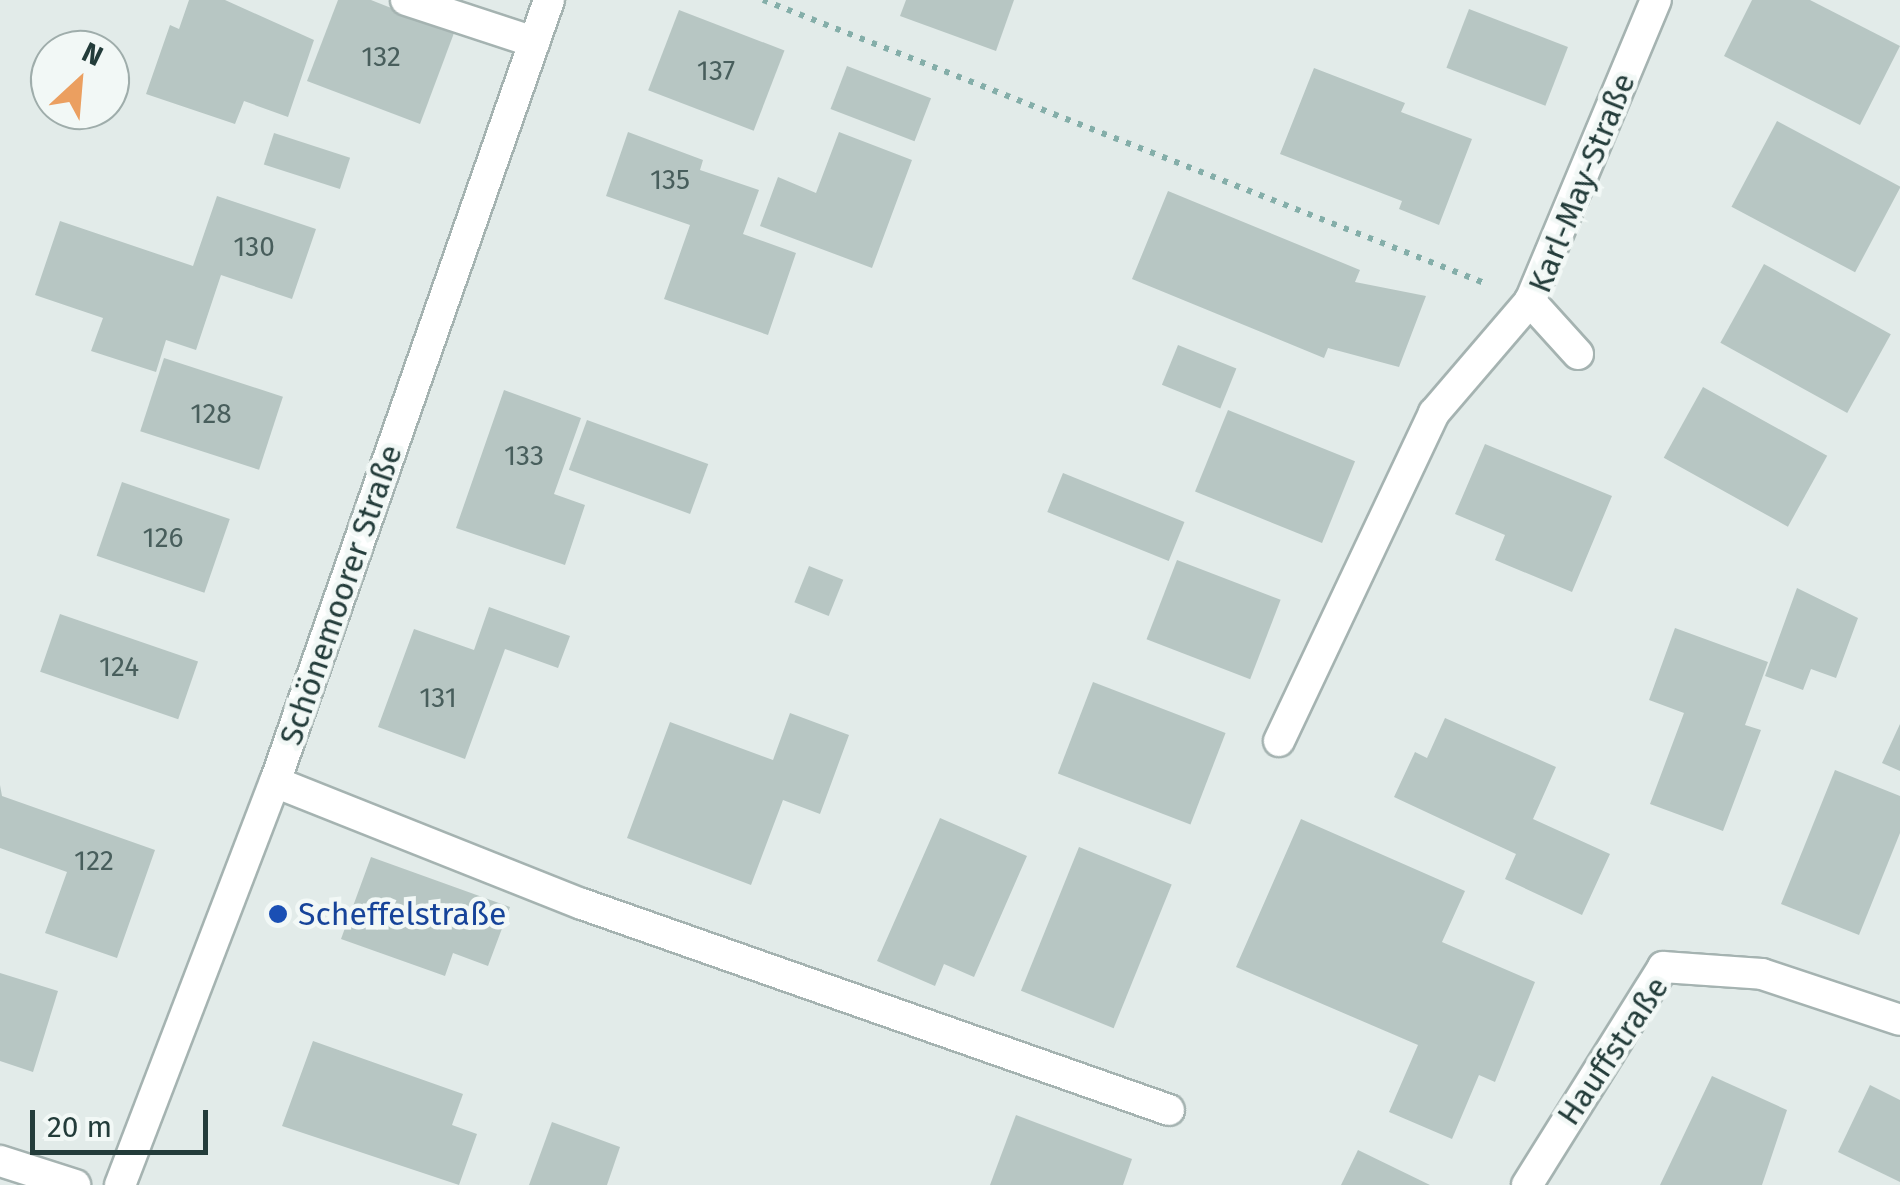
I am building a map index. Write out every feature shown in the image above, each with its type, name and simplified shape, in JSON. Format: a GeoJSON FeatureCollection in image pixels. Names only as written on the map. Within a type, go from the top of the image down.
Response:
{"type":"FeatureCollection","features":[{"type":"Feature","properties":{"kind":"street"},"geometry":{"type":"LineString","coordinates":[[406,0],[534,42]]}},
{"type":"Feature","properties":{"kind":"street","name":"Schönemoorer Straße"},"geometry":{"type":"LineString","coordinates":[[120,1185],[275,782],[549,0]]}},
{"type":"Feature","properties":{"kind":"street","name":"Karl-May-Straße"},"geometry":{"type":"LineString","coordinates":[[1578,354],[1530,301],[1656,0]]}},
{"type":"Feature","properties":{"kind":"street"},"geometry":{"type":"LineString","coordinates":[[1279,742],[1434,413],[1530,301]]}},
{"type":"Feature","properties":{"kind":"street"},"geometry":{"type":"LineString","coordinates":[[275,782],[582,904],[1169,1110]]}},
{"type":"Feature","properties":{"kind":"street","name":"Hauffstraße"},"geometry":{"type":"LineString","coordinates":[[1526,1185],[1663,968],[1762,974],[1900,1020]]}},
{"type":"Feature","properties":{"kind":"street"},"geometry":{"type":"LineString","coordinates":[[0,1161],[75,1185]]}},
{"type":"Feature","properties":{"kind":"path"},"geometry":{"type":"LineString","coordinates":[[764,0],[1530,301]]}},
{"type":"Feature","properties":{"kind":"building"},"geometry":{"type":"Polygon","coordinates":[[[189,0],[225,0],[314,40],[288,117],[244,101],[235,124],[146,94],[170,25],[179,29],[189,0]]]}},
{"type":"Feature","properties":{"kind":"building"},"geometry":{"type":"Polygon","coordinates":[[[338,0],[371,0],[454,33],[420,124],[307,81],[338,0]]]}},
{"type":"Feature","properties":{"kind":"building"},"geometry":{"type":"Polygon","coordinates":[[[906,0],[1014,0],[996,51],[900,16],[906,0]]]}},
{"type":"Feature","properties":{"kind":"building"},"geometry":{"type":"Polygon","coordinates":[[[1752,0],[1810,0],[1900,46],[1860,125],[1724,56],[1752,0]]]}},
{"type":"Feature","properties":{"kind":"building"},"geometry":{"type":"Polygon","coordinates":[[[1469,9],[1568,47],[1545,106],[1446,68],[1469,9]]]}},
{"type":"Feature","properties":{"kind":"building"},"geometry":{"type":"Polygon","coordinates":[[[679,10],[784,50],[754,131],[648,90],[679,10]]]}},
{"type":"Feature","properties":{"kind":"building"},"geometry":{"type":"Polygon","coordinates":[[[847,66],[931,98],[915,141],[831,109],[847,66]]]}},
{"type":"Feature","properties":{"kind":"building"},"geometry":{"type":"Polygon","coordinates":[[[1314,68],[1405,103],[1401,112],[1472,139],[1439,225],[1399,209],[1402,201],[1280,154],[1314,68]]]}},
{"type":"Feature","properties":{"kind":"building"},"geometry":{"type":"Polygon","coordinates":[[[1777,121],[1900,186],[1855,272],[1731,207],[1777,121]]]}},
{"type":"Feature","properties":{"kind":"building"},"geometry":{"type":"Polygon","coordinates":[[[628,132],[703,160],[700,170],[759,190],[743,234],[796,253],[768,335],[664,299],[690,225],[606,196],[628,132]]]}},
{"type":"Feature","properties":{"kind":"building"},"geometry":{"type":"Polygon","coordinates":[[[839,132],[912,160],[872,268],[760,226],[778,177],[816,193],[839,132]]]}},
{"type":"Feature","properties":{"kind":"building"},"geometry":{"type":"Polygon","coordinates":[[[274,133],[350,158],[340,189],[264,164],[274,133]]]}},
{"type":"Feature","properties":{"kind":"building"},"geometry":{"type":"Polygon","coordinates":[[[1168,191],[1360,270],[1355,282],[1426,296],[1399,367],[1328,348],[1324,358],[1132,279],[1168,191]]]}},
{"type":"Feature","properties":{"kind":"building"},"geometry":{"type":"Polygon","coordinates":[[[217,196],[316,229],[292,299],[221,275],[196,350],[166,340],[156,372],[91,351],[103,318],[35,295],[60,221],[193,266],[217,196]]]}},
{"type":"Feature","properties":{"kind":"building"},"geometry":{"type":"Polygon","coordinates":[[[1764,264],[1891,334],[1847,413],[1720,343],[1764,264]]]}},
{"type":"Feature","properties":{"kind":"building"},"geometry":{"type":"Polygon","coordinates":[[[1178,345],[1236,369],[1220,408],[1162,385],[1178,345]]]}},
{"type":"Feature","properties":{"kind":"building"},"geometry":{"type":"Polygon","coordinates":[[[164,358],[283,397],[259,470],[140,431],[164,358]]]}},
{"type":"Feature","properties":{"kind":"building"},"geometry":{"type":"Polygon","coordinates":[[[1703,387],[1827,456],[1788,527],[1664,458],[1703,387]]]}},
{"type":"Feature","properties":{"kind":"building"},"geometry":{"type":"Polygon","coordinates":[[[504,390],[581,418],[554,494],[585,505],[565,565],[456,528],[504,390]]]}},
{"type":"Feature","properties":{"kind":"building"},"geometry":{"type":"Polygon","coordinates":[[[1228,410],[1355,461],[1322,543],[1195,492],[1228,410]]]}},
{"type":"Feature","properties":{"kind":"building"},"geometry":{"type":"Polygon","coordinates":[[[587,420],[708,464],[690,514],[569,470],[587,420]]]}},
{"type":"Feature","properties":{"kind":"building"},"geometry":{"type":"Polygon","coordinates":[[[1485,444],[1612,496],[1572,592],[1495,560],[1505,535],[1455,514],[1485,444]]]}},
{"type":"Feature","properties":{"kind":"building"},"geometry":{"type":"Polygon","coordinates":[[[1063,473],[1184,522],[1169,561],[1047,512],[1063,473]]]}},
{"type":"Feature","properties":{"kind":"building"},"geometry":{"type":"Polygon","coordinates":[[[122,482],[230,519],[204,593],[97,556],[122,482]]]}},
{"type":"Feature","properties":{"kind":"building"},"geometry":{"type":"Polygon","coordinates":[[[1177,560],[1281,600],[1250,679],[1147,639],[1177,560]]]}},
{"type":"Feature","properties":{"kind":"building"},"geometry":{"type":"Polygon","coordinates":[[[809,566],[843,580],[829,616],[794,602],[809,566]]]}},
{"type":"Feature","properties":{"kind":"building"},"geometry":{"type":"Polygon","coordinates":[[[1797,588],[1858,618],[1836,678],[1811,669],[1803,690],[1765,676],[1797,588]]]}},
{"type":"Feature","properties":{"kind":"building"},"geometry":{"type":"Polygon","coordinates":[[[489,607],[570,636],[558,668],[505,649],[465,759],[378,727],[414,629],[474,650],[489,607]]]}},
{"type":"Feature","properties":{"kind":"building"},"geometry":{"type":"Polygon","coordinates":[[[60,614],[198,662],[178,719],[40,672],[60,614]]]}},
{"type":"Feature","properties":{"kind":"building"},"geometry":{"type":"Polygon","coordinates":[[[1675,628],[1768,662],[1745,725],[1761,730],[1723,831],[1650,804],[1684,713],[1649,700],[1675,628]]]}},
{"type":"Feature","properties":{"kind":"building"},"geometry":{"type":"Polygon","coordinates":[[[1093,682],[1226,733],[1190,824],[1058,773],[1093,682]]]}},
{"type":"Feature","properties":{"kind":"building"},"geometry":{"type":"Polygon","coordinates":[[[790,713],[849,735],[820,814],[783,800],[751,885],[627,838],[670,722],[773,760],[790,713]]]}},
{"type":"Feature","properties":{"kind":"building"},"geometry":{"type":"Polygon","coordinates":[[[1445,718],[1556,767],[1533,819],[1610,854],[1582,915],[1505,879],[1516,854],[1394,797],[1415,752],[1427,758],[1445,718]]]}},
{"type":"Feature","properties":{"kind":"building"},"geometry":{"type":"Polygon","coordinates":[[[1900,724],[1900,771],[1882,763],[1900,724]]]}},
{"type":"Feature","properties":{"kind":"building"},"geometry":{"type":"Polygon","coordinates":[[[1835,770],[1900,796],[1900,833],[1859,935],[1781,904],[1835,770]]]}},
{"type":"Feature","properties":{"kind":"building"},"geometry":{"type":"Polygon","coordinates":[[[0,785],[2,796],[155,850],[117,958],[45,933],[67,872],[0,848],[0,785]]]}},
{"type":"Feature","properties":{"kind":"building"},"geometry":{"type":"Polygon","coordinates":[[[940,818],[1027,856],[974,977],[944,964],[935,986],[877,961],[940,818]]]}},
{"type":"Feature","properties":{"kind":"building"},"geometry":{"type":"Polygon","coordinates":[[[1301,819],[1465,891],[1442,942],[1535,982],[1495,1082],[1479,1075],[1452,1139],[1389,1112],[1418,1045],[1236,967],[1301,819]]]}},
{"type":"Feature","properties":{"kind":"building"},"geometry":{"type":"Polygon","coordinates":[[[1079,847],[1172,884],[1114,1028],[1021,991],[1079,847]]]}},
{"type":"Feature","properties":{"kind":"building"},"geometry":{"type":"Polygon","coordinates":[[[371,857],[510,907],[488,966],[453,953],[445,976],[341,939],[371,857]]]}},
{"type":"Feature","properties":{"kind":"building"},"geometry":{"type":"Polygon","coordinates":[[[0,973],[58,991],[33,1072],[0,1061],[0,973]]]}},
{"type":"Feature","properties":{"kind":"building"},"geometry":{"type":"Polygon","coordinates":[[[313,1041],[463,1094],[452,1125],[477,1134],[459,1185],[282,1126],[313,1041]]]}},
{"type":"Feature","properties":{"kind":"building"},"geometry":{"type":"Polygon","coordinates":[[[1712,1076],[1787,1110],[1762,1185],[1660,1185],[1712,1076]]]}},
{"type":"Feature","properties":{"kind":"building"},"geometry":{"type":"Polygon","coordinates":[[[1870,1085],[1900,1100],[1900,1182],[1838,1152],[1870,1085]]]}},
{"type":"Feature","properties":{"kind":"building"},"geometry":{"type":"Polygon","coordinates":[[[1016,1115],[1132,1159],[1123,1185],[990,1185],[1016,1115]]]}},
{"type":"Feature","properties":{"kind":"building"},"geometry":{"type":"Polygon","coordinates":[[[552,1122],[620,1147],[607,1185],[529,1185],[552,1122]]]}},
{"type":"Feature","properties":{"kind":"building"},"geometry":{"type":"Polygon","coordinates":[[[1358,1150],[1430,1185],[1341,1185],[1358,1150]]]}},
{"type":"Feature","properties":{"kind":"place","name":"Scheffelstraße"},"geometry":{"type":"Point","coordinates":[278,914]}}]}
